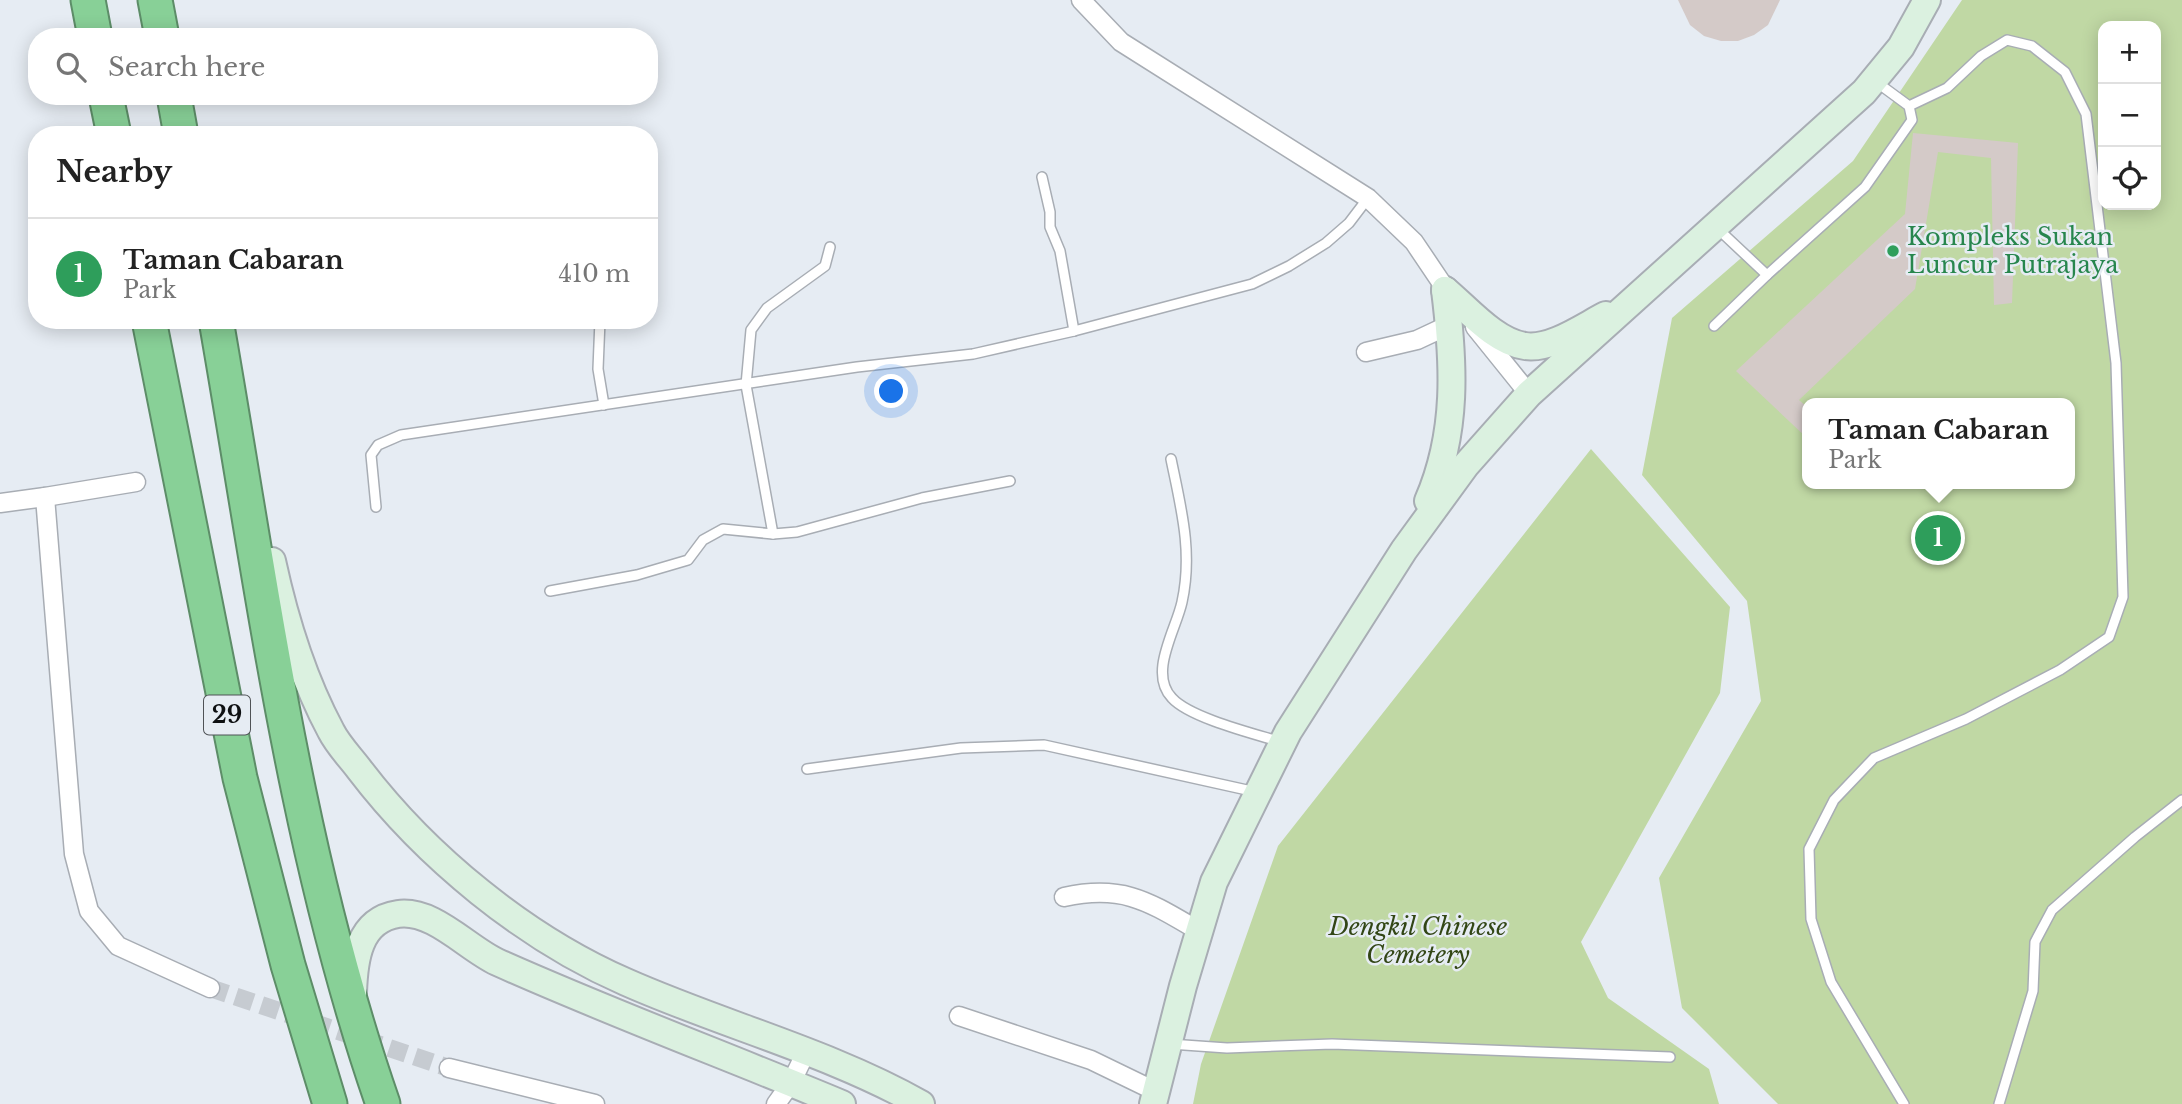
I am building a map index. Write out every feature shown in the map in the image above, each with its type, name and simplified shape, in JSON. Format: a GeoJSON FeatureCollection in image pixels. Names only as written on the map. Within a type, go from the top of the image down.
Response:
{"type":"FeatureCollection","features":[{"type":"Feature","properties":{"kind":"highway"},"geometry":{"type":"LineString","coordinates":[[88,0],[93,28]]}},
{"type":"Feature","properties":{"kind":"highway"},"geometry":{"type":"LineString","coordinates":[[155,0],[160,28]]}},
{"type":"Feature","properties":{"kind":"highway"},"geometry":{"type":"LineString","coordinates":[[171,0],[173,28]]}},
{"type":"Feature","properties":{"kind":"highway"},"geometry":{"type":"LineString","coordinates":[[108,105],[112,126]]}},
{"type":"Feature","properties":{"kind":"highway"},"geometry":{"type":"LineString","coordinates":[[176,105],[179,126]]}},
{"type":"Feature","properties":{"kind":"highway","name":"29"},"geometry":{"type":"LineString","coordinates":[[151,329],[240,778],[288,965],[330,1104]]}},
{"type":"Feature","properties":{"kind":"highway","name":"29"},"geometry":{"type":"LineString","coordinates":[[220,329],[305,828],[352,1015],[383,1104]]}},
{"type":"Feature","properties":{"kind":"street"},"geometry":{"type":"LineString","coordinates":[[1081,0],[1121,42],[1368,198],[1414,242],[1445,290],[1529,394]]}},
{"type":"Feature","properties":{"kind":"street"},"geometry":{"type":"LineString","coordinates":[[959,1016],[1091,1060],[1155,1098],[1214,883],[1283,742],[1404,550],[1466,465],[1529,394],[1633,302],[1874,79],[1901,47],[1927,0]]}},
{"type":"Feature","properties":{"kind":"street"},"geometry":{"type":"LineString","coordinates":[[1445,290],[1501,336],[1525,346],[1548,343],[1633,302]]}},
{"type":"Feature","properties":{"kind":"street"},"geometry":{"type":"LineString","coordinates":[[1404,550],[1436,482],[1447,447],[1453,372],[1445,290]]}},
{"type":"Feature","properties":{"kind":"street"},"geometry":{"type":"LineString","coordinates":[[1366,352],[1417,340],[1449,325]]}},
{"type":"Feature","properties":{"kind":"street"},"geometry":{"type":"LineString","coordinates":[[220,329],[281,602],[301,671],[332,734],[394,814],[504,911],[564,950],[625,982],[806,1052],[921,1104]]}},
{"type":"Feature","properties":{"kind":"street"},"geometry":{"type":"LineString","coordinates":[[0,503],[136,482]]}},
{"type":"Feature","properties":{"kind":"street"},"geometry":{"type":"LineString","coordinates":[[45,497],[74,854],[89,911],[118,946],[210,988]]}},
{"type":"Feature","properties":{"kind":"street"},"geometry":{"type":"LineString","coordinates":[[1064,897],[1105,891],[1139,897],[1199,931]]}},
{"type":"Feature","properties":{"kind":"street"},"geometry":{"type":"LineString","coordinates":[[352,1015],[357,948],[365,934],[378,922],[395,915],[418,915],[487,957],[784,1093],[842,1104]]}},
{"type":"Feature","properties":{"kind":"street"},"geometry":{"type":"LineString","coordinates":[[784,1093],[806,1052]]}},
{"type":"Feature","properties":{"kind":"street"},"geometry":{"type":"LineString","coordinates":[[449,1068],[595,1104]]}},
{"type":"Feature","properties":{"kind":"lane"},"geometry":{"type":"LineString","coordinates":[[1904,1104],[1831,982],[1811,919],[1809,849],[1835,800],[1874,758],[1966,719],[2060,670],[2109,637],[2123,597],[2116,363],[2086,114],[2065,72],[2032,46],[2007,40],[1981,56],[1947,88],[1909,106]]}},
{"type":"Feature","properties":{"kind":"lane"},"geometry":{"type":"LineString","coordinates":[[1714,326],[1866,187],[1912,120],[1909,106],[1874,79]]}},
{"type":"Feature","properties":{"kind":"lane"},"geometry":{"type":"LineString","coordinates":[[1042,177],[1051,234],[1060,251],[1074,331]]}},
{"type":"Feature","properties":{"kind":"lane"},"geometry":{"type":"LineString","coordinates":[[376,507],[371,455],[378,445],[401,435],[857,367],[973,354],[1074,331],[1252,284],[1289,266],[1326,243],[1349,223],[1368,198]]}},
{"type":"Feature","properties":{"kind":"lane"},"geometry":{"type":"LineString","coordinates":[[1716,226],[1767,275]]}},
{"type":"Feature","properties":{"kind":"lane"},"geometry":{"type":"LineString","coordinates":[[773,534],[746,385],[751,330],[767,308],[825,266],[830,247]]}},
{"type":"Feature","properties":{"kind":"lane"},"geometry":{"type":"LineString","coordinates":[[600,329],[598,369],[604,405]]}},
{"type":"Feature","properties":{"kind":"lane"},"geometry":{"type":"LineString","coordinates":[[1171,459],[1188,542],[1188,567],[1182,603],[1162,666],[1163,684],[1173,699],[1215,721],[1283,742]]}},
{"type":"Feature","properties":{"kind":"lane"},"geometry":{"type":"LineString","coordinates":[[550,591],[638,575],[688,560],[703,540],[723,528],[773,534],[835,523],[922,498],[1010,481]]}},
{"type":"Feature","properties":{"kind":"lane"},"geometry":{"type":"LineString","coordinates":[[807,769],[961,748],[1044,745],[1258,792]]}},
{"type":"Feature","properties":{"kind":"lane"},"geometry":{"type":"LineString","coordinates":[[1999,1104],[2033,991],[2035,942],[2052,910],[2135,837],[2182,800]]}},
{"type":"Feature","properties":{"kind":"lane"},"geometry":{"type":"LineString","coordinates":[[1168,1044],[1227,1048],[1332,1044],[1670,1057]]}},
{"type":"Feature","properties":{"kind":"green space"},"geometry":{"type":"Polygon","coordinates":[[[1962,0],[2182,0],[2182,1104],[1778,1104],[1682,1008],[1659,878],[1761,701],[1747,601],[1642,475],[1672,318],[1853,161],[1962,0]]]}},
{"type":"Feature","properties":{"kind":"green space","name":"Dengkil Chinese Cemetery"},"geometry":{"type":"Polygon","coordinates":[[[1591,449],[1730,607],[1720,693],[1581,942],[1608,998],[1709,1069],[1719,1104],[1193,1104],[1201,1064],[1278,846],[1591,449]]]}},
{"type":"Feature","properties":{"kind":"building"},"geometry":{"type":"Polygon","coordinates":[[[1678,0],[1780,0],[1768,25],[1754,35],[1738,41],[1721,41],[1704,36],[1690,25],[1678,0]]]}},
{"type":"Feature","properties":{"kind":"building","name":"Kompleks Sukan Luncur Putrajaya"},"geometry":{"type":"Polygon","coordinates":[[[1913,133],[2018,143],[2012,303],[1994,305],[1991,158],[1938,152],[1915,289],[1799,400],[1802,403],[1802,433],[1736,371],[1905,214],[1913,133]]]}},
{"type":"Feature","properties":{"kind":"tunnel"},"geometry":{"type":"LineString","coordinates":[[210,988],[449,1068]]}},
{"type":"Feature","properties":{"kind":"place","name":"Kompleks Sukan Luncur Putrajaya"},"geometry":{"type":"Point","coordinates":[1893,251]}},
{"type":"Feature","properties":{"kind":"place","name":"Taman Cabaran"},"geometry":{"type":"Point","coordinates":[1938,538]}}]}
